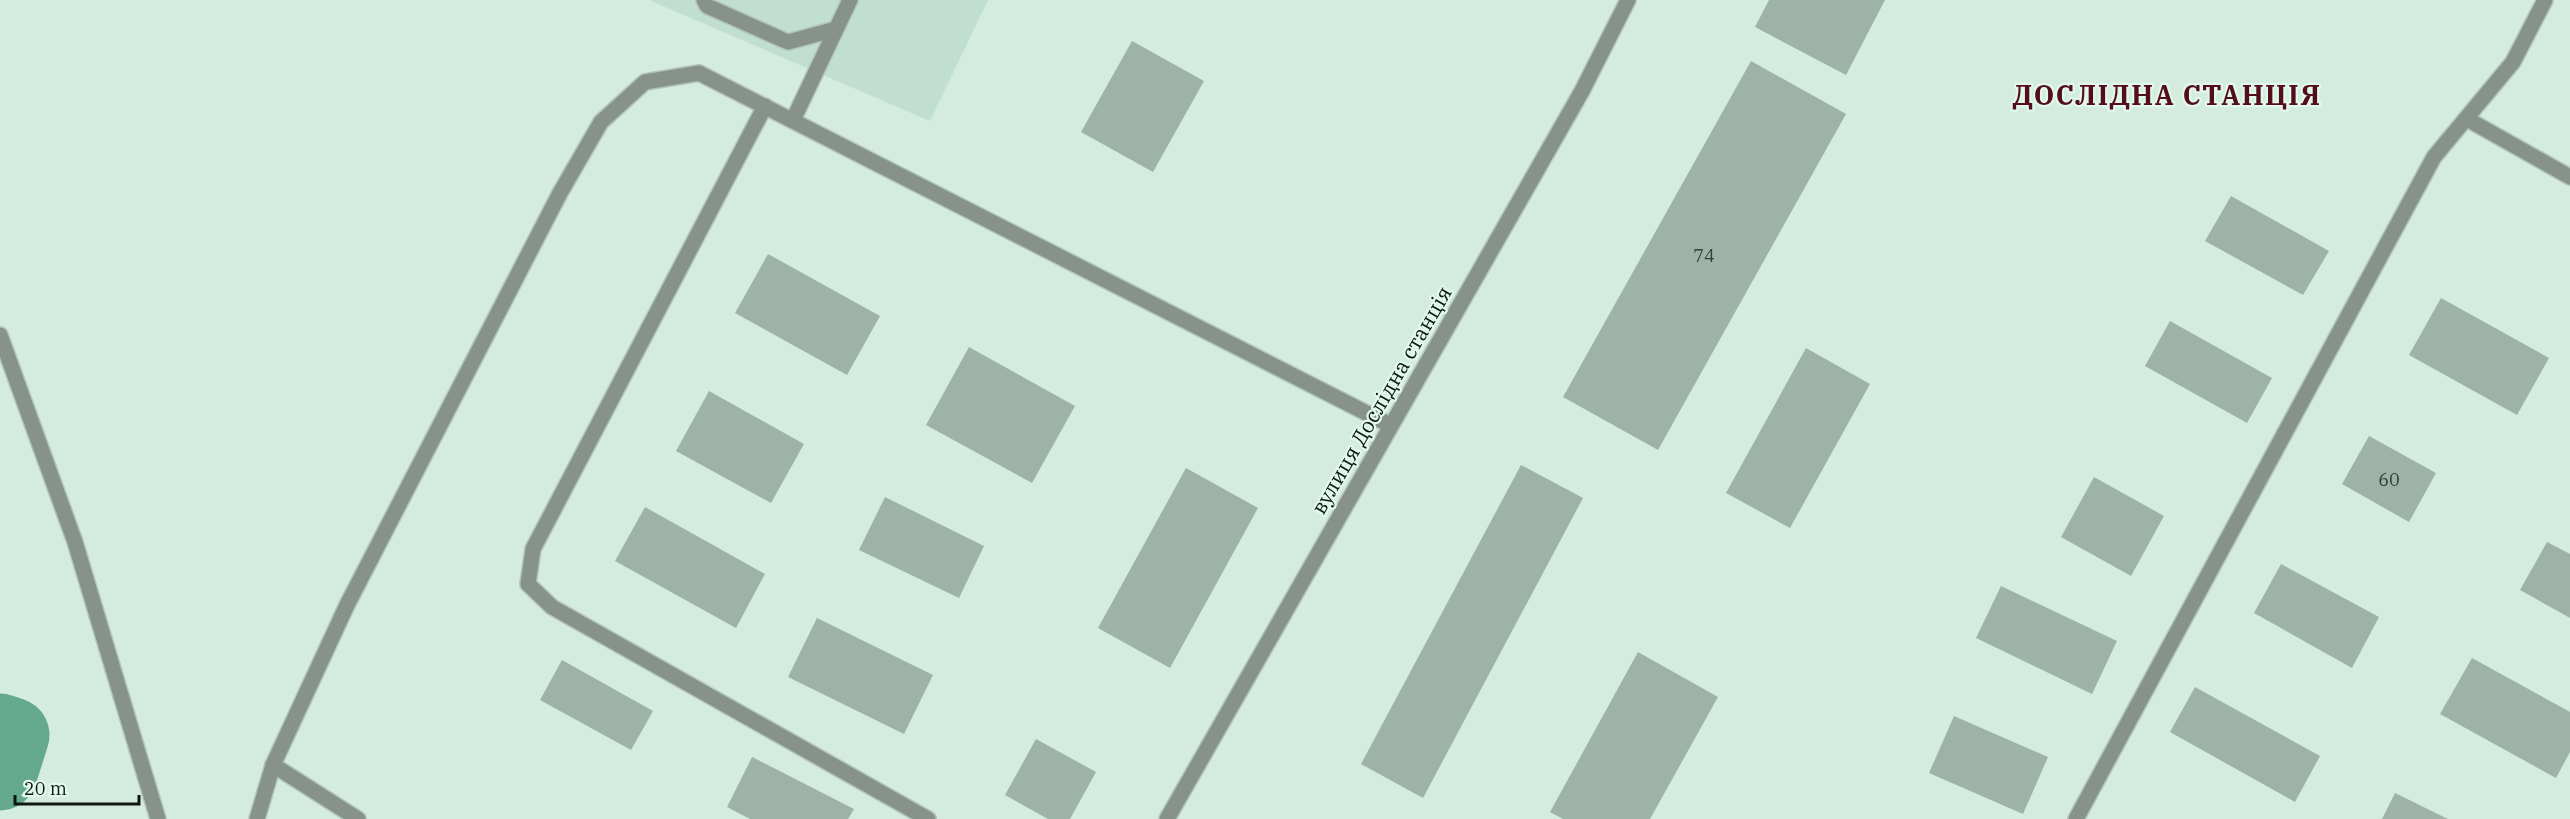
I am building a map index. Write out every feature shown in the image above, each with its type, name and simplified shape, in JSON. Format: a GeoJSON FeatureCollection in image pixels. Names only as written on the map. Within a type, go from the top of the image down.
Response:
{"type":"FeatureCollection","features":[{"type":"Feature","properties":{"kind":"street"},"geometry":{"type":"LineString","coordinates":[[704,0],[707,6],[788,42],[836,29]]}},
{"type":"Feature","properties":{"kind":"street"},"geometry":{"type":"LineString","coordinates":[[793,120],[850,0]]}},
{"type":"Feature","properties":{"kind":"street","name":"вулиця Дослідна станція"},"geometry":{"type":"LineString","coordinates":[[1167,819],[1582,91],[1628,0]]}},
{"type":"Feature","properties":{"kind":"street"},"geometry":{"type":"LineString","coordinates":[[2076,819],[2434,158],[2513,62],[2545,0]]}},
{"type":"Feature","properties":{"kind":"street"},"geometry":{"type":"LineString","coordinates":[[257,819],[273,765],[347,605],[560,193],[601,122],[645,82],[699,73],[1390,425]]}},
{"type":"Feature","properties":{"kind":"street"},"geometry":{"type":"LineString","coordinates":[[765,106],[533,549],[528,584],[552,608],[928,819]]}},
{"type":"Feature","properties":{"kind":"street"},"geometry":{"type":"LineString","coordinates":[[2467,119],[2570,177]]}},
{"type":"Feature","properties":{"kind":"street"},"geometry":{"type":"LineString","coordinates":[[0,335],[75,542],[158,819]]}},
{"type":"Feature","properties":{"kind":"street"},"geometry":{"type":"LineString","coordinates":[[273,765],[358,819]]}},
{"type":"Feature","properties":{"kind":"shaded area"},"geometry":{"type":"Polygon","coordinates":[[[649,0],[988,0],[930,121],[649,0]]]}},
{"type":"Feature","properties":{"kind":"building"},"geometry":{"type":"Polygon","coordinates":[[[1769,0],[1885,0],[1846,75],[1755,27],[1769,0]]]}},
{"type":"Feature","properties":{"kind":"building"},"geometry":{"type":"Polygon","coordinates":[[[1132,41],[1204,81],[1153,172],[1081,132],[1132,41]]]}},
{"type":"Feature","properties":{"kind":"building"},"geometry":{"type":"Polygon","coordinates":[[[1751,61],[1846,114],[1658,450],[1563,397],[1751,61]]]}},
{"type":"Feature","properties":{"kind":"building"},"geometry":{"type":"Polygon","coordinates":[[[2231,196],[2329,251],[2303,295],[2205,241],[2231,196]]]}},
{"type":"Feature","properties":{"kind":"building"},"geometry":{"type":"Polygon","coordinates":[[[768,254],[880,316],[847,375],[735,313],[768,254]]]}},
{"type":"Feature","properties":{"kind":"building"},"geometry":{"type":"Polygon","coordinates":[[[2441,298],[2549,358],[2517,415],[2409,355],[2441,298]]]}},
{"type":"Feature","properties":{"kind":"building"},"geometry":{"type":"Polygon","coordinates":[[[2170,321],[2272,378],[2247,423],[2145,366],[2170,321]]]}},
{"type":"Feature","properties":{"kind":"building"},"geometry":{"type":"Polygon","coordinates":[[[969,347],[1075,406],[1032,483],[926,425],[969,347]]]}},
{"type":"Feature","properties":{"kind":"building"},"geometry":{"type":"Polygon","coordinates":[[[1806,348],[1870,384],[1790,528],[1726,493],[1806,348]]]}},
{"type":"Feature","properties":{"kind":"building"},"geometry":{"type":"Polygon","coordinates":[[[709,391],[804,444],[771,503],[676,451],[709,391]]]}},
{"type":"Feature","properties":{"kind":"building"},"geometry":{"type":"Polygon","coordinates":[[[2369,436],[2436,473],[2409,522],[2342,484],[2369,436]]]}},
{"type":"Feature","properties":{"kind":"building"},"geometry":{"type":"Polygon","coordinates":[[[1521,465],[1583,498],[1423,798],[1361,764],[1521,465]]]}},
{"type":"Feature","properties":{"kind":"building"},"geometry":{"type":"Polygon","coordinates":[[[1186,468],[1258,508],[1170,668],[1098,628],[1186,468]]]}},
{"type":"Feature","properties":{"kind":"building"},"geometry":{"type":"Polygon","coordinates":[[[2094,477],[2164,516],[2131,576],[2061,537],[2094,477]]]}},
{"type":"Feature","properties":{"kind":"building"},"geometry":{"type":"Polygon","coordinates":[[[885,497],[984,546],[959,598],[859,550],[885,497]]]}},
{"type":"Feature","properties":{"kind":"building"},"geometry":{"type":"Polygon","coordinates":[[[645,507],[765,574],[736,628],[615,561],[645,507]]]}},
{"type":"Feature","properties":{"kind":"building"},"geometry":{"type":"Polygon","coordinates":[[[2547,542],[2570,554],[2570,618],[2520,590],[2547,542]]]}},
{"type":"Feature","properties":{"kind":"building"},"geometry":{"type":"Polygon","coordinates":[[[2281,564],[2379,617],[2352,668],[2254,613],[2281,564]]]}},
{"type":"Feature","properties":{"kind":"building"},"geometry":{"type":"Polygon","coordinates":[[[2001,586],[2117,641],[2092,694],[1976,638],[2001,586]]]}},
{"type":"Feature","properties":{"kind":"building"},"geometry":{"type":"Polygon","coordinates":[[[817,618],[933,675],[904,734],[788,677],[817,618]]]}},
{"type":"Feature","properties":{"kind":"building"},"geometry":{"type":"Polygon","coordinates":[[[1638,652],[1718,697],[1650,819],[1563,819],[1550,812],[1638,652]]]}},
{"type":"Feature","properties":{"kind":"building"},"geometry":{"type":"Polygon","coordinates":[[[2472,658],[2570,712],[2570,752],[2556,778],[2440,714],[2472,658]]]}},
{"type":"Feature","properties":{"kind":"building"},"geometry":{"type":"Polygon","coordinates":[[[562,660],[653,711],[631,750],[540,700],[562,660]]]}},
{"type":"Feature","properties":{"kind":"building"},"geometry":{"type":"Polygon","coordinates":[[[2195,687],[2320,756],[2295,802],[2170,732],[2195,687]]]}},
{"type":"Feature","properties":{"kind":"building"},"geometry":{"type":"Polygon","coordinates":[[[1954,716],[2048,757],[2023,814],[1929,773],[1954,716]]]}},
{"type":"Feature","properties":{"kind":"building"},"geometry":{"type":"Polygon","coordinates":[[[1036,739],[1096,772],[1070,819],[1048,819],[1005,795],[1036,739]]]}},
{"type":"Feature","properties":{"kind":"building"},"geometry":{"type":"Polygon","coordinates":[[[752,757],[854,809],[848,819],[750,819],[727,807],[752,757]]]}},
{"type":"Feature","properties":{"kind":"building"},"geometry":{"type":"Polygon","coordinates":[[[2395,793],[2448,819],[2382,819],[2395,793]]]}},
{"type":"Feature","properties":{"kind":"waterway"},"geometry":{"type":"LineString","coordinates":[[0,731],[12,735],[0,773]]}},
{"type":"Feature","properties":{"kind":"district","name":"ДОСЛІДНА СТАНЦІЯ"},"geometry":{"type":"Point","coordinates":[2167,94]}}]}
